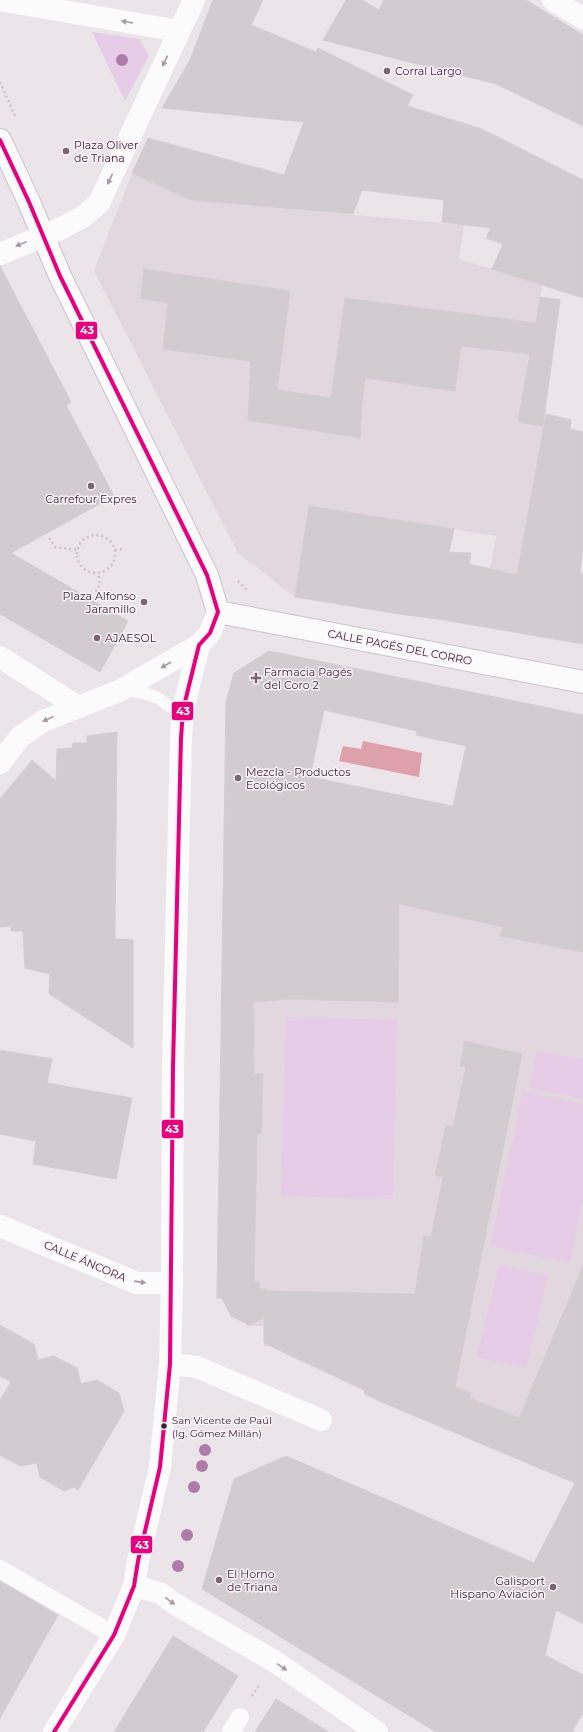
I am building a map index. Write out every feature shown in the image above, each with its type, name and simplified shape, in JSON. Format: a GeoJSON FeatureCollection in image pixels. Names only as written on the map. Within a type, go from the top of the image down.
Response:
{"type":"FeatureCollection","features":[{"type":"Feature","properties":{"kind":"street"},"geometry":{"type":"LineString","coordinates":[[0,0],[179,31]]}},
{"type":"Feature","properties":{"kind":"street"},"geometry":{"type":"LineString","coordinates":[[0,254],[84,216],[99,203],[194,0]]}},
{"type":"Feature","properties":{"kind":"street"},"geometry":{"type":"LineString","coordinates":[[553,0],[583,18]]}},
{"type":"Feature","properties":{"kind":"street"},"geometry":{"type":"LineString","coordinates":[[0,140],[60,276],[207,575],[218,612],[210,633],[200,646],[183,710],[181,738],[173,1059],[172,1284],[170,1364],[160,1467],[138,1561],[134,1586],[114,1635],[54,1732]]}},
{"type":"Feature","properties":{"kind":"street","name":"CALLE PAGÉS DEL CORRO"},"geometry":{"type":"LineString","coordinates":[[218,612],[583,682]]}},
{"type":"Feature","properties":{"kind":"street"},"geometry":{"type":"LineString","coordinates":[[0,763],[20,737],[43,721],[123,689],[200,646]]}},
{"type":"Feature","properties":{"kind":"street"},"geometry":{"type":"LineString","coordinates":[[0,657],[78,707]]}},
{"type":"Feature","properties":{"kind":"street","name":"CALLE ÁNCORA"},"geometry":{"type":"LineString","coordinates":[[0,1226],[137,1283],[172,1284]]}},
{"type":"Feature","properties":{"kind":"street"},"geometry":{"type":"LineString","coordinates":[[170,1364],[197,1367],[321,1420]]}},
{"type":"Feature","properties":{"kind":"street"},"geometry":{"type":"LineString","coordinates":[[0,1569],[114,1635]]}},
{"type":"Feature","properties":{"kind":"street"},"geometry":{"type":"LineString","coordinates":[[134,1586],[160,1594],[274,1661],[377,1732]]}},
{"type":"Feature","properties":{"kind":"lane"},"geometry":{"type":"LineString","coordinates":[[123,689],[137,691],[157,698],[171,709],[183,710]]}},
{"type":"Feature","properties":{"kind":"path"},"geometry":{"type":"LineString","coordinates":[[94,534],[107,537],[115,550],[115,560],[107,570],[98,573],[88,572],[82,568],[76,556],[77,550],[83,539],[94,534]]}},
{"type":"Feature","properties":{"kind":"path"},"geometry":{"type":"LineString","coordinates":[[49,538],[55,547],[77,550]]}},
{"type":"Feature","properties":{"kind":"path"},"geometry":{"type":"LineString","coordinates":[[115,550],[125,549]]}},
{"type":"Feature","properties":{"kind":"path"},"geometry":{"type":"LineString","coordinates":[[96,592],[100,585],[98,573]]}},
{"type":"Feature","properties":{"kind":"path"},"geometry":{"type":"LineString","coordinates":[[235,1725],[274,1661]]}},
{"type":"Feature","properties":{"kind":"shaded area"},"geometry":{"type":"Polygon","coordinates":[[[92,32],[140,39],[149,56],[125,101],[92,32]]]}},
{"type":"Feature","properties":{"kind":"shaded area"},"geometry":{"type":"Polygon","coordinates":[[[132,173],[191,200],[464,225],[459,259],[543,284],[518,421],[544,426],[507,631],[480,626],[496,536],[310,506],[295,597],[238,553],[94,271],[132,173]]]}},
{"type":"Feature","properties":{"kind":"shaded area"},"geometry":{"type":"Polygon","coordinates":[[[363,741],[422,753],[419,777],[339,761],[343,746],[361,749],[363,741]]]}},
{"type":"Feature","properties":{"kind":"shaded area"},"geometry":{"type":"Polygon","coordinates":[[[583,800],[583,1468],[575,1483],[365,1394],[363,1390],[286,1354],[286,1346],[264,1346],[264,1326],[246,1326],[245,1318],[237,1319],[231,1315],[236,1298],[217,1298],[223,914],[583,800]]]}},
{"type":"Feature","properties":{"kind":"shaded area"},"geometry":{"type":"Polygon","coordinates":[[[286,1017],[397,1020],[393,1199],[281,1196],[286,1017]]]}},
{"type":"Feature","properties":{"kind":"shaded area"},"geometry":{"type":"Polygon","coordinates":[[[537,1051],[583,1059],[583,1099],[529,1088],[537,1051]]]}},
{"type":"Feature","properties":{"kind":"shaded area"},"geometry":{"type":"Polygon","coordinates":[[[523,1091],[583,1104],[583,1199],[570,1263],[490,1246],[523,1091]]]}},
{"type":"Feature","properties":{"kind":"shaded area"},"geometry":{"type":"Polygon","coordinates":[[[499,1264],[548,1276],[526,1368],[477,1357],[499,1264]]]}},
{"type":"Feature","properties":{"kind":"building"},"geometry":{"type":"Polygon","coordinates":[[[213,0],[263,0],[251,25],[316,52],[318,48],[413,95],[407,106],[482,129],[583,180],[583,298],[492,269],[503,244],[486,238],[491,228],[442,222],[444,200],[362,190],[353,214],[191,200],[132,173],[148,138],[284,175],[304,122],[162,108],[190,60],[213,0]]]}},
{"type":"Feature","properties":{"kind":"building"},"geometry":{"type":"Polygon","coordinates":[[[346,0],[362,0],[379,10],[384,0],[526,0],[583,35],[583,126],[496,84],[323,40],[346,0]]]}},
{"type":"Feature","properties":{"kind":"building"},"geometry":{"type":"Polygon","coordinates":[[[0,266],[71,402],[66,405],[114,496],[11,553],[128,621],[100,672],[0,614],[0,266]]]}},
{"type":"Feature","properties":{"kind":"building"},"geometry":{"type":"Polygon","coordinates":[[[144,269],[290,291],[277,390],[331,398],[345,298],[536,323],[540,297],[560,300],[543,426],[518,422],[530,354],[461,346],[455,391],[365,378],[360,438],[248,420],[251,361],[163,349],[168,303],[141,298],[144,269]]]}},
{"type":"Feature","properties":{"kind":"building"},"geometry":{"type":"Polygon","coordinates":[[[546,414],[571,420],[570,429],[583,432],[583,546],[580,573],[583,574],[583,644],[438,619],[295,597],[309,506],[454,529],[449,552],[471,553],[469,564],[517,575],[546,414]]]}},
{"type":"Feature","properties":{"kind":"building"},"geometry":{"type":"Polygon","coordinates":[[[269,651],[583,715],[583,952],[500,936],[503,927],[399,904],[398,1002],[292,999],[253,1002],[254,1074],[263,1074],[261,1134],[257,1134],[254,1282],[259,1282],[259,1289],[266,1289],[266,1291],[415,1294],[424,1236],[431,1237],[443,1177],[435,1175],[446,1126],[453,1127],[466,1067],[460,1066],[465,1041],[522,1054],[455,1387],[471,1393],[469,1398],[519,1418],[583,1266],[583,1624],[556,1610],[545,1655],[583,1675],[583,1713],[572,1732],[436,1732],[202,1589],[234,1479],[286,1456],[534,1563],[575,1483],[379,1401],[365,1394],[364,1390],[264,1343],[264,1318],[249,1325],[231,1316],[222,1298],[217,1298],[226,702],[234,673],[269,651]],[[324,710],[310,777],[453,806],[466,746],[416,735],[417,731],[324,710]]]}},
{"type":"Feature","properties":{"kind":"building"},"geometry":{"type":"Polygon","coordinates":[[[117,732],[115,939],[133,940],[133,1048],[49,994],[50,974],[25,968],[23,931],[11,931],[11,926],[0,927],[0,799],[32,760],[56,781],[57,749],[72,748],[73,743],[87,743],[87,736],[117,732]]]}},
{"type":"Feature","properties":{"kind":"building"},"geometry":{"type":"Polygon","coordinates":[[[0,1050],[52,1059],[47,1083],[132,1098],[116,1179],[33,1164],[36,1141],[0,1134],[0,1050]]]}},
{"type":"Feature","properties":{"kind":"building"},"geometry":{"type":"Polygon","coordinates":[[[0,1325],[34,1344],[38,1360],[54,1356],[77,1368],[81,1384],[97,1380],[119,1393],[124,1411],[78,1490],[73,1487],[64,1491],[40,1477],[37,1463],[20,1466],[0,1455],[0,1400],[11,1382],[0,1376],[0,1325]]]}},
{"type":"Feature","properties":{"kind":"building"},"geometry":{"type":"Polygon","coordinates":[[[0,1581],[58,1615],[0,1718],[0,1581]]]}},
{"type":"Feature","properties":{"kind":"building"},"geometry":{"type":"Polygon","coordinates":[[[173,1636],[238,1676],[203,1732],[114,1732],[173,1636]]]}},
{"type":"Feature","properties":{"kind":"building"},"geometry":{"type":"Polygon","coordinates":[[[276,1699],[329,1732],[255,1732],[276,1699]]]}},
{"type":"Feature","properties":{"kind":"transit line","name":"43"},"geometry":{"type":"LineString","coordinates":[[0,140],[29,202],[60,276],[207,575],[218,612],[210,633],[199,645],[183,710],[181,738],[173,1067],[170,1364],[160,1467],[138,1561],[134,1586],[114,1635],[54,1732]]}},
{"type":"Feature","properties":{"kind":"place","name":"Corral Largo"},"geometry":{"type":"Point","coordinates":[387,71]}},
{"type":"Feature","properties":{"kind":"place","name":"Plaza Oliver de Triana"},"geometry":{"type":"Point","coordinates":[66,151]}},
{"type":"Feature","properties":{"kind":"place","name":"Carrefour Expres"},"geometry":{"type":"Point","coordinates":[91,486]}},
{"type":"Feature","properties":{"kind":"place","name":"Plaza Alfonso Jaramillo"},"geometry":{"type":"Point","coordinates":[144,602]}},
{"type":"Feature","properties":{"kind":"place","name":"AJAESOL"},"geometry":{"type":"Point","coordinates":[97,638]}},
{"type":"Feature","properties":{"kind":"place","name":"Farmacia Pagés del Coro 2"},"geometry":{"type":"Point","coordinates":[256,678]}},
{"type":"Feature","properties":{"kind":"place","name":"Mezcla - Productos Ecológicos"},"geometry":{"type":"Point","coordinates":[238,778]}},
{"type":"Feature","properties":{"kind":"place","name":"San Vicente de Paúl (Ig. Gómez Millán)"},"geometry":{"type":"Point","coordinates":[164,1426]}},
{"type":"Feature","properties":{"kind":"place","name":"El Horno de Triana"},"geometry":{"type":"Point","coordinates":[219,1580]}},
{"type":"Feature","properties":{"kind":"place","name":"Galisport Hispano Aviación"},"geometry":{"type":"Point","coordinates":[553,1587]}}]}
